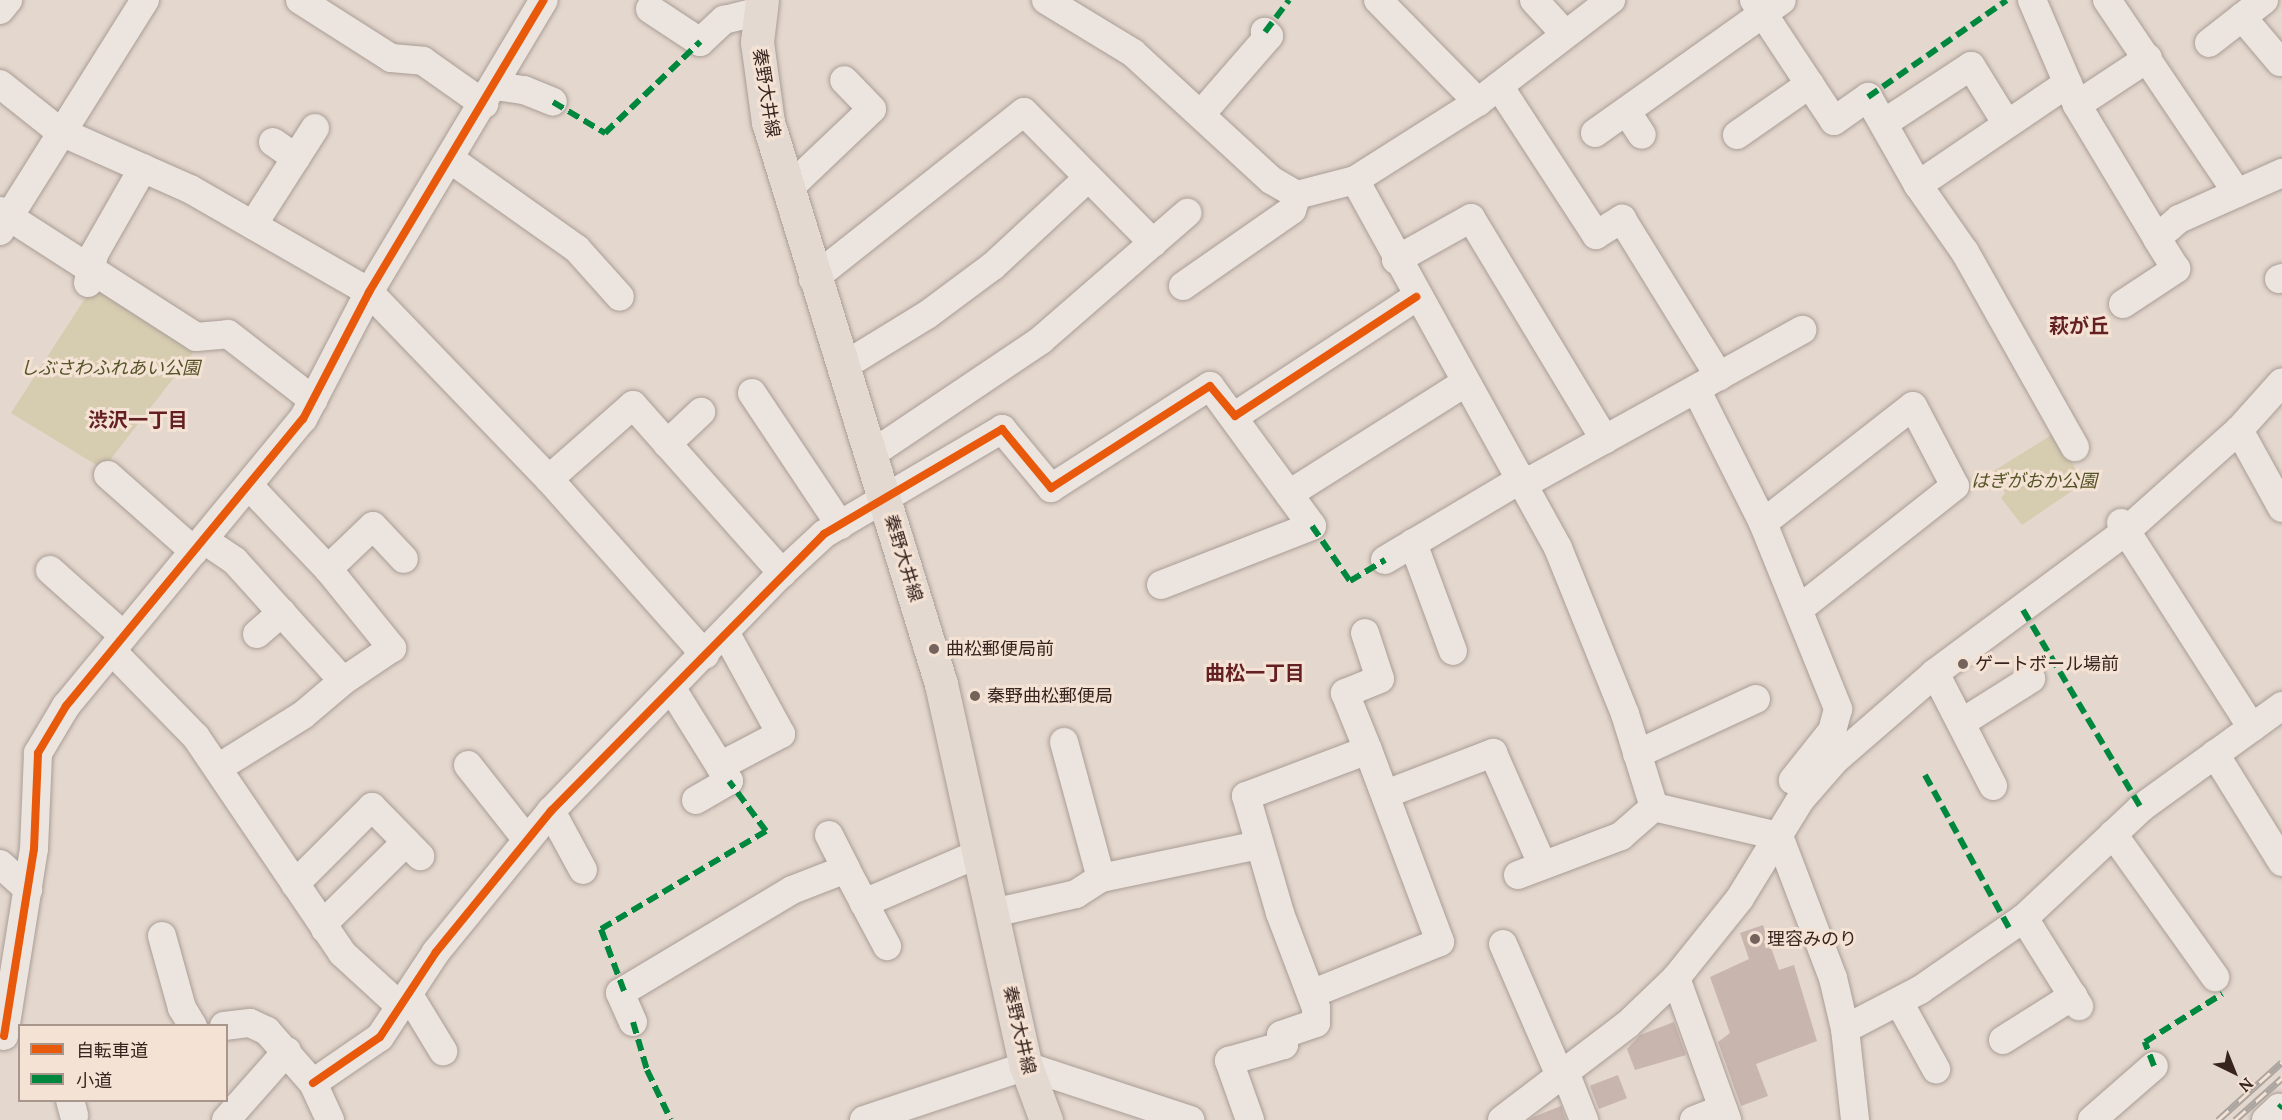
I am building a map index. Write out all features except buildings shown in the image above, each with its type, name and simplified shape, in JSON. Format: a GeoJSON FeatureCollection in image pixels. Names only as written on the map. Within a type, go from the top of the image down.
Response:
{"type":"FeatureCollection","features":[{"type":"Feature","properties":{"kind":"main road","name":"秦野大井線"},"geometry":{"type":"LineString","coordinates":[[760,5],[757,42],[768,122],[813,279],[886,502],[941,684],[1026,1066],[1046,1120]]}},
{"type":"Feature","properties":{"kind":"street"},"geometry":{"type":"LineString","coordinates":[[0,10],[8,0]]}},
{"type":"Feature","properties":{"kind":"street"},"geometry":{"type":"LineString","coordinates":[[145,0],[3,220],[90,280],[166,308],[196,337],[228,334],[313,400]]}},
{"type":"Feature","properties":{"kind":"street"},"geometry":{"type":"LineString","coordinates":[[300,0],[391,58],[423,61],[490,95],[524,90],[553,102]]}},
{"type":"Feature","properties":{"kind":"street"},"geometry":{"type":"LineString","coordinates":[[8,1036],[28,889],[38,753],[66,706],[249,486],[313,400],[369,292],[490,95],[544,0]]}},
{"type":"Feature","properties":{"kind":"street"},"geometry":{"type":"LineString","coordinates":[[1046,0],[1133,53],[1202,113],[1271,180],[1297,195],[1355,180],[1488,94],[1611,0]]}},
{"type":"Feature","properties":{"kind":"street"},"geometry":{"type":"LineString","coordinates":[[1378,0],[1488,94],[1596,235],[1622,219],[1707,383],[1838,709],[1832,731],[1788,786],[1801,799]]}},
{"type":"Feature","properties":{"kind":"street"},"geometry":{"type":"LineString","coordinates":[[1534,0],[1565,34]]}},
{"type":"Feature","properties":{"kind":"street"},"geometry":{"type":"LineString","coordinates":[[2032,0],[2072,94],[2176,269],[2122,304]]}},
{"type":"Feature","properties":{"kind":"street"},"geometry":{"type":"LineString","coordinates":[[2107,0],[2237,193]]}},
{"type":"Feature","properties":{"kind":"street"},"geometry":{"type":"LineString","coordinates":[[1595,133],[1635,124],[1766,4],[1810,84],[1834,121],[1868,98],[1918,185],[1965,252],[2075,447]]}},
{"type":"Feature","properties":{"kind":"street"},"geometry":{"type":"LineString","coordinates":[[650,9],[700,42],[724,20],[760,5]]}},
{"type":"Feature","properties":{"kind":"street"},"geometry":{"type":"LineString","coordinates":[[2209,43],[2253,8],[2280,62]]}},
{"type":"Feature","properties":{"kind":"street"},"geometry":{"type":"LineString","coordinates":[[1202,113],[1269,36],[1265,32]]}},
{"type":"Feature","properties":{"kind":"street"},"geometry":{"type":"LineString","coordinates":[[1918,185],[2007,124],[2148,58]]}},
{"type":"Feature","properties":{"kind":"street"},"geometry":{"type":"LineString","coordinates":[[1884,123],[1971,66],[2007,124]]}},
{"type":"Feature","properties":{"kind":"street"},"geometry":{"type":"LineString","coordinates":[[787,190],[872,109],[844,80]]}},
{"type":"Feature","properties":{"kind":"street"},"geometry":{"type":"LineString","coordinates":[[0,84],[59,130],[143,168],[253,225],[369,292],[549,479],[705,655]]}},
{"type":"Feature","properties":{"kind":"street"},"geometry":{"type":"LineString","coordinates":[[1737,135],[1810,84]]}},
{"type":"Feature","properties":{"kind":"street"},"geometry":{"type":"LineString","coordinates":[[813,279],[1024,112],[1153,243]]}},
{"type":"Feature","properties":{"kind":"street"},"geometry":{"type":"LineString","coordinates":[[253,225],[284,150],[315,128]]}},
{"type":"Feature","properties":{"kind":"street"},"geometry":{"type":"LineString","coordinates":[[450,159],[577,249],[620,297]]}},
{"type":"Feature","properties":{"kind":"street"},"geometry":{"type":"LineString","coordinates":[[90,280],[94,254],[143,168]]}},
{"type":"Feature","properties":{"kind":"street"},"geometry":{"type":"LineString","coordinates":[[2157,238],[2179,219],[2282,173]]}},
{"type":"Feature","properties":{"kind":"street"},"geometry":{"type":"LineString","coordinates":[[842,367],[927,315],[993,266],[1089,178]]}},
{"type":"Feature","properties":{"kind":"street"},"geometry":{"type":"LineString","coordinates":[[1355,180],[1416,297],[1525,481],[1558,548],[1637,754],[1654,807]]}},
{"type":"Feature","properties":{"kind":"street"},"geometry":{"type":"LineString","coordinates":[[1183,286],[1292,210],[1297,195]]}},
{"type":"Feature","properties":{"kind":"street"},"geometry":{"type":"LineString","coordinates":[[870,454],[1041,340],[1187,213]]}},
{"type":"Feature","properties":{"kind":"street"},"geometry":{"type":"LineString","coordinates":[[1396,260],[1471,218],[1605,440]]}},
{"type":"Feature","properties":{"kind":"street"},"geometry":{"type":"LineString","coordinates":[[1235,416],[1416,297]]}},
{"type":"Feature","properties":{"kind":"street"},"geometry":{"type":"LineString","coordinates":[[1385,560],[1802,330]]}},
{"type":"Feature","properties":{"kind":"street"},"geometry":{"type":"LineString","coordinates":[[1289,494],[1466,382]]}},
{"type":"Feature","properties":{"kind":"street"},"geometry":{"type":"LineString","coordinates":[[1502,1120],[1563,1074],[1676,978],[1740,898],[1801,799],[1870,727],[1935,673],[2124,527],[2239,430],[2282,382]]}},
{"type":"Feature","properties":{"kind":"street"},"geometry":{"type":"LineString","coordinates":[[313,1083],[354,1060],[405,1001],[435,952],[551,811],[726,634],[782,573],[840,525],[886,502],[1002,429],[1051,488],[1210,386],[1235,416],[1312,526],[1161,585]]}},
{"type":"Feature","properties":{"kind":"street"},"geometry":{"type":"LineString","coordinates":[[752,393],[840,525]]}},
{"type":"Feature","properties":{"kind":"street"},"geometry":{"type":"LineString","coordinates":[[549,479],[633,405],[782,573]]}},
{"type":"Feature","properties":{"kind":"street"},"geometry":{"type":"LineString","coordinates":[[1763,523],[1913,406],[1954,486],[1799,609]]}},
{"type":"Feature","properties":{"kind":"street"},"geometry":{"type":"LineString","coordinates":[[667,444],[701,412]]}},
{"type":"Feature","properties":{"kind":"street"},"geometry":{"type":"LineString","coordinates":[[2239,430],[2282,508]]}},
{"type":"Feature","properties":{"kind":"street"},"geometry":{"type":"LineString","coordinates":[[108,475],[199,545],[235,561],[343,681]]}},
{"type":"Feature","properties":{"kind":"street"},"geometry":{"type":"LineString","coordinates":[[218,768],[303,715],[343,681],[392,648],[328,569],[249,486]]}},
{"type":"Feature","properties":{"kind":"street"},"geometry":{"type":"LineString","coordinates":[[328,569],[373,526],[404,560]]}},
{"type":"Feature","properties":{"kind":"street"},"geometry":{"type":"LineString","coordinates":[[2124,527],[2252,728]]}},
{"type":"Feature","properties":{"kind":"street"},"geometry":{"type":"LineString","coordinates":[[1413,543],[1453,651]]}},
{"type":"Feature","properties":{"kind":"street"},"geometry":{"type":"LineString","coordinates":[[50,570],[118,644],[196,737],[342,953],[405,1001],[443,1051]]}},
{"type":"Feature","properties":{"kind":"street"},"geometry":{"type":"LineString","coordinates":[[257,634],[282,612]]}},
{"type":"Feature","properties":{"kind":"street"},"geometry":{"type":"LineString","coordinates":[[1311,994],[1440,942],[1386,794],[1342,686],[1380,680],[1365,633]]}},
{"type":"Feature","properties":{"kind":"street"},"geometry":{"type":"LineString","coordinates":[[720,766],[787,730],[726,634]]}},
{"type":"Feature","properties":{"kind":"street"},"geometry":{"type":"LineString","coordinates":[[1935,673],[1993,786]]}},
{"type":"Feature","properties":{"kind":"street"},"geometry":{"type":"LineString","coordinates":[[1960,723],[2031,680]]}},
{"type":"Feature","properties":{"kind":"street"},"geometry":{"type":"LineString","coordinates":[[672,689],[729,781],[696,800]]}},
{"type":"Feature","properties":{"kind":"street"},"geometry":{"type":"LineString","coordinates":[[1637,754],[1756,699]]}},
{"type":"Feature","properties":{"kind":"street"},"geometry":{"type":"LineString","coordinates":[[1845,1029],[1899,1002],[2024,918],[2113,834],[2215,754],[2282,706]]}},
{"type":"Feature","properties":{"kind":"street"},"geometry":{"type":"LineString","coordinates":[[1064,742],[1101,878]]}},
{"type":"Feature","properties":{"kind":"street"},"geometry":{"type":"LineString","coordinates":[[1250,1120],[1229,1061],[1284,1045],[1281,1035],[1316,1023],[1311,994],[1259,845],[1246,796],[1368,750]]}},
{"type":"Feature","properties":{"kind":"street"},"geometry":{"type":"LineString","coordinates":[[1386,794],[1493,753],[1530,869],[1621,836],[1654,807]]}},
{"type":"Feature","properties":{"kind":"street"},"geometry":{"type":"LineString","coordinates":[[2215,754],[2282,862]]}},
{"type":"Feature","properties":{"kind":"street"},"geometry":{"type":"LineString","coordinates":[[468,765],[527,840]]}},
{"type":"Feature","properties":{"kind":"street"},"geometry":{"type":"LineString","coordinates":[[295,884],[372,807],[413,849],[329,918],[325,929]]}},
{"type":"Feature","properties":{"kind":"street"},"geometry":{"type":"LineString","coordinates":[[1654,807],[1779,836]]}},
{"type":"Feature","properties":{"kind":"street"},"geometry":{"type":"LineString","coordinates":[[551,811],[583,870]]}},
{"type":"Feature","properties":{"kind":"street"},"geometry":{"type":"LineString","coordinates":[[2113,834],[2215,977]]}},
{"type":"Feature","properties":{"kind":"street"},"geometry":{"type":"LineString","coordinates":[[829,835],[887,946]]}},
{"type":"Feature","properties":{"kind":"street"},"geometry":{"type":"LineString","coordinates":[[1779,836],[1833,978],[1845,1029],[1855,1120]]}},
{"type":"Feature","properties":{"kind":"street"},"geometry":{"type":"LineString","coordinates":[[993,913],[1076,894],[1101,878],[1259,845]]}},
{"type":"Feature","properties":{"kind":"street"},"geometry":{"type":"LineString","coordinates":[[864,903],[980,854]]}},
{"type":"Feature","properties":{"kind":"street"},"geometry":{"type":"LineString","coordinates":[[0,864],[28,889]]}},
{"type":"Feature","properties":{"kind":"street"},"geometry":{"type":"LineString","coordinates":[[633,1022],[612,998],[792,890],[846,869]]}},
{"type":"Feature","properties":{"kind":"street"},"geometry":{"type":"LineString","coordinates":[[2003,1040],[2070,984],[2024,918]]}},
{"type":"Feature","properties":{"kind":"street"},"geometry":{"type":"LineString","coordinates":[[162,936],[182,1008],[192,1024]]}},
{"type":"Feature","properties":{"kind":"street"},"geometry":{"type":"LineString","coordinates":[[1503,944],[1584,1120]]}},
{"type":"Feature","properties":{"kind":"street"},"geometry":{"type":"LineString","coordinates":[[1676,978],[1725,1114],[1694,1120]]}},
{"type":"Feature","properties":{"kind":"street"},"geometry":{"type":"LineString","coordinates":[[1899,1002],[1936,1069]]}},
{"type":"Feature","properties":{"kind":"street"},"geometry":{"type":"LineString","coordinates":[[228,1026],[250,1023],[287,1052],[313,1083],[330,1120]]}},
{"type":"Feature","properties":{"kind":"street"},"geometry":{"type":"LineString","coordinates":[[226,1120],[287,1052]]}},
{"type":"Feature","properties":{"kind":"street"},"geometry":{"type":"LineString","coordinates":[[864,1120],[906,1112],[1026,1066],[1190,1120]]}},
{"type":"Feature","properties":{"kind":"street"},"geometry":{"type":"LineString","coordinates":[[2092,1120],[2154,1066]]}},
{"type":"Feature","properties":{"kind":"green space","name":"しぶさわふれあい公園"},"geometry":{"type":"Polygon","coordinates":[[[93,286],[196,349],[103,469],[11,413],[93,286]]]}},
{"type":"Feature","properties":{"kind":"green space","name":"はぎがおか公園"},"geometry":{"type":"Polygon","coordinates":[[[2058,431],[2082,484],[2022,525],[2001,498],[2005,493],[1992,472],[2058,431]]]}},
{"type":"Feature","properties":{"kind":"railway"},"geometry":{"type":"LineString","coordinates":[[2218,1120],[2282,1062]]}},
{"type":"Feature","properties":{"kind":"railway"},"geometry":{"type":"LineString","coordinates":[[2235,1120],[2282,1078]]}},
{"type":"Feature","properties":{"kind":"marked path"},"geometry":{"type":"LineString","coordinates":[[1265,32],[1289,0]]}},
{"type":"Feature","properties":{"kind":"marked path"},"geometry":{"type":"LineString","coordinates":[[1868,97],[2007,0]]}},
{"type":"Feature","properties":{"kind":"marked path"},"geometry":{"type":"LineString","coordinates":[[553,102],[605,133],[700,42]]}},
{"type":"Feature","properties":{"kind":"marked path"},"geometry":{"type":"LineString","coordinates":[[1312,526],[1350,581],[1385,560]]}},
{"type":"Feature","properties":{"kind":"marked path"},"geometry":{"type":"LineString","coordinates":[[2023,610],[2141,808]]}},
{"type":"Feature","properties":{"kind":"marked path"},"geometry":{"type":"LineString","coordinates":[[1925,775],[2009,928]]}},
{"type":"Feature","properties":{"kind":"marked path"},"geometry":{"type":"LineString","coordinates":[[624,991],[601,929],[766,831],[729,781]]}},
{"type":"Feature","properties":{"kind":"marked path"},"geometry":{"type":"LineString","coordinates":[[2154,1066],[2145,1042],[2222,994]]}},
{"type":"Feature","properties":{"kind":"marked path"},"geometry":{"type":"LineString","coordinates":[[633,1022],[647,1070],[671,1120]]}},
{"type":"Feature","properties":{"kind":"marked path"},"geometry":{"type":"LineString","coordinates":[[2279,1108],[2282,1105]]}},
{"type":"Feature","properties":{"kind":"cycle path"},"geometry":{"type":"LineString","coordinates":[[4,1036],[34,849],[38,753],[66,706],[303,419],[369,292],[544,0]]}},
{"type":"Feature","properties":{"kind":"cycle path"},"geometry":{"type":"LineString","coordinates":[[313,1083],[380,1037],[436,952],[551,811],[824,534],[1002,429],[1051,488],[1210,386],[1235,416],[1416,297]]}},
{"type":"Feature","properties":{"kind":"place","name":"曲松郵便局前"},"geometry":{"type":"Point","coordinates":[934,649]}},
{"type":"Feature","properties":{"kind":"place","name":"ゲートボール場前"},"geometry":{"type":"Point","coordinates":[1963,664]}},
{"type":"Feature","properties":{"kind":"place","name":"秦野曲松郵便局"},"geometry":{"type":"Point","coordinates":[975,696]}},
{"type":"Feature","properties":{"kind":"place","name":"理容みのり"},"geometry":{"type":"Point","coordinates":[1755,939]}},
{"type":"Feature","properties":{"kind":"district","name":"萩が丘"},"geometry":{"type":"Point","coordinates":[2079,325]}},
{"type":"Feature","properties":{"kind":"district","name":"渋沢一丁目"},"geometry":{"type":"Point","coordinates":[138,419]}},
{"type":"Feature","properties":{"kind":"district","name":"曲松一丁目"},"geometry":{"type":"Point","coordinates":[1255,672]}}]}
